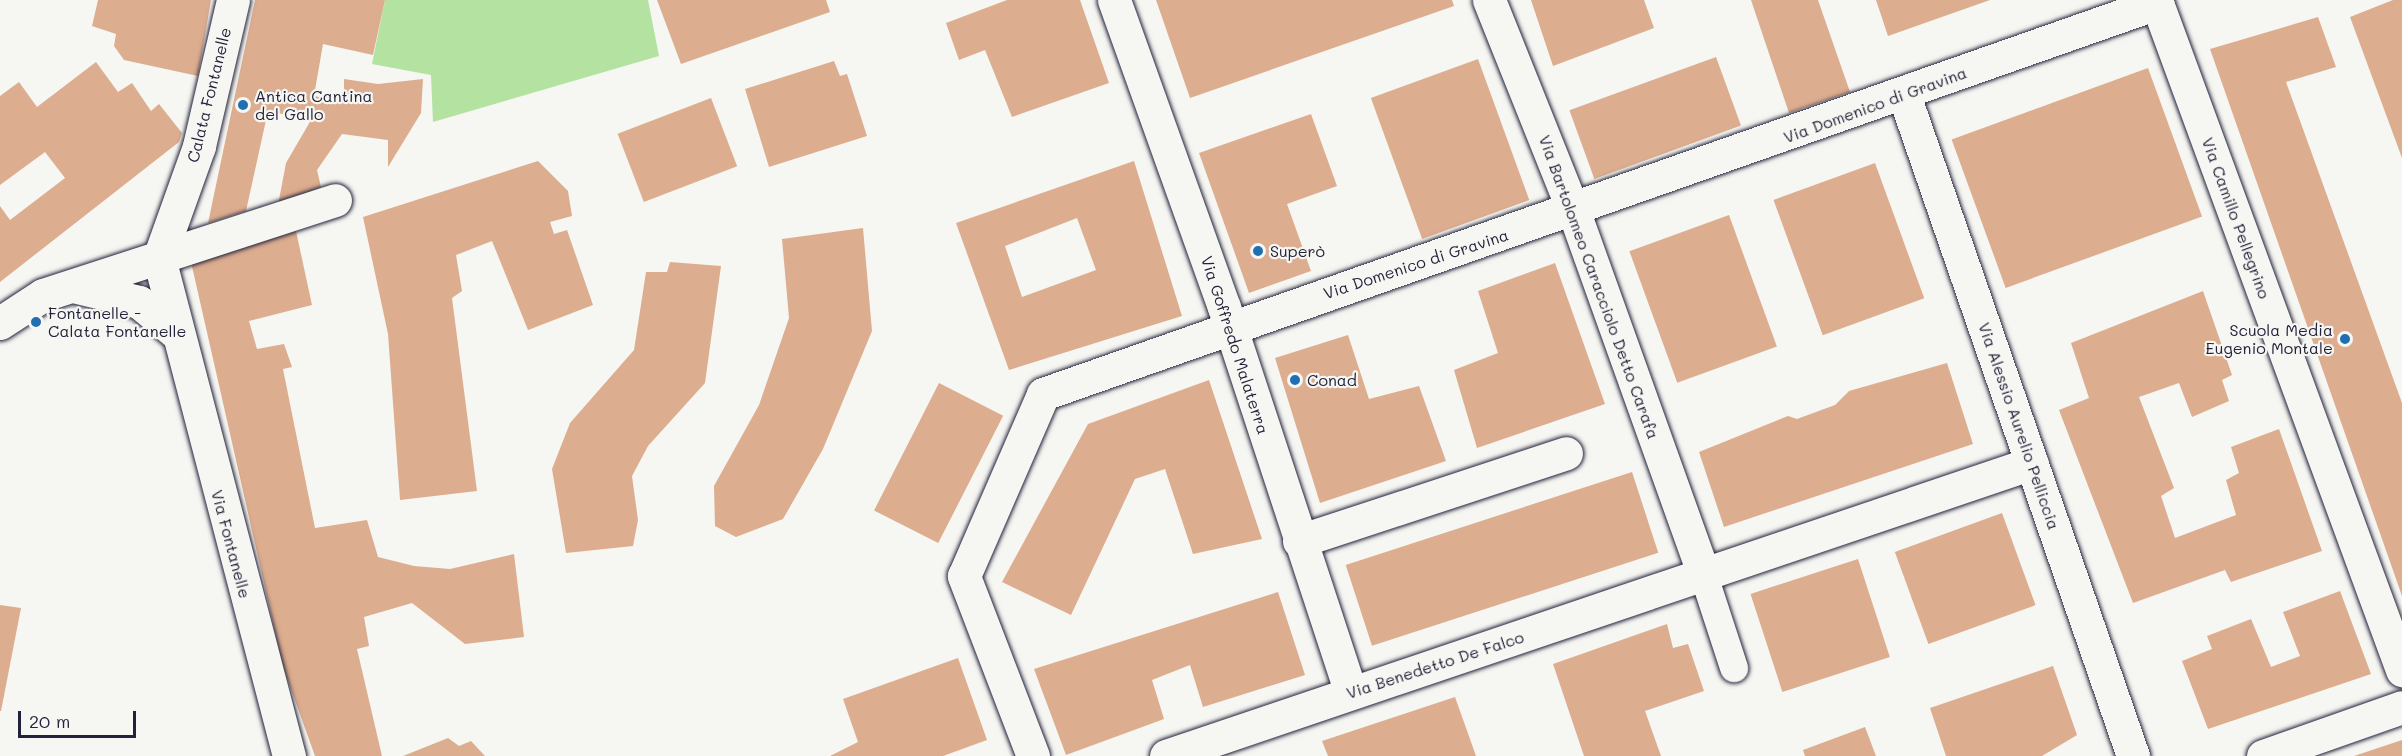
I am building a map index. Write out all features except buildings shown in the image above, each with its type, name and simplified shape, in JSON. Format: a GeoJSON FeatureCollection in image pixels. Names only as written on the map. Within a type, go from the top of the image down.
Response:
{"type":"FeatureCollection","features":[{"type":"Feature","properties":{"kind":"street","name":"Calata Fontanelle"},"geometry":{"type":"LineString","coordinates":[[159,258],[199,146],[233,0]]}},
{"type":"Feature","properties":{"kind":"street","name":"Via Goffredo Malaterra"},"geometry":{"type":"LineString","coordinates":[[1114,0],[1230,326],[1351,693]]}},
{"type":"Feature","properties":{"kind":"street","name":"Via Bartolomeo Caracciolo Detto Carafa"},"geometry":{"type":"LineString","coordinates":[[1489,0],[1574,212],[1704,576]]}},
{"type":"Feature","properties":{"kind":"street","name":"Via Domenico di Gravina"},"geometry":{"type":"LineString","coordinates":[[1033,756],[964,576],[1043,394],[1230,326],[1574,212],[2157,3]]}},
{"type":"Feature","properties":{"kind":"street","name":"Via Camillo Pellegrino"},"geometry":{"type":"LineString","coordinates":[[2157,3],[2402,670]]}},
{"type":"Feature","properties":{"kind":"street","name":"Via Alessio Aurelio Pelliccia"},"geometry":{"type":"LineString","coordinates":[[1904,95],[2133,756]]}},
{"type":"Feature","properties":{"kind":"street"},"geometry":{"type":"LineString","coordinates":[[0,323],[43,295],[75,287],[335,200]]}},
{"type":"Feature","properties":{"kind":"street","name":"Via Fontanelle"},"geometry":{"type":"LineString","coordinates":[[159,258],[175,332],[289,756]]}},
{"type":"Feature","properties":{"kind":"street"},"geometry":{"type":"LineString","coordinates":[[75,287],[139,302],[175,332]]}},
{"type":"Feature","properties":{"kind":"street"},"geometry":{"type":"LineString","coordinates":[[1299,541],[1566,453]]}},
{"type":"Feature","properties":{"kind":"street","name":"Via Benedetto De Falco"},"geometry":{"type":"LineString","coordinates":[[1166,756],[1704,576],[2032,463]]}},
{"type":"Feature","properties":{"kind":"street"},"geometry":{"type":"LineString","coordinates":[[1704,576],[1734,668]]}},
{"type":"Feature","properties":{"kind":"street"},"geometry":{"type":"LineString","coordinates":[[2263,756],[2402,707]]}},
{"type":"Feature","properties":{"kind":"green space"},"geometry":{"type":"Polygon","coordinates":[[[385,0],[648,0],[659,56],[433,122],[431,75],[372,64],[385,0]]]}},
{"type":"Feature","properties":{"kind":"place","name":"Antica Cantina del Gallo"},"geometry":{"type":"Point","coordinates":[243,105]}},
{"type":"Feature","properties":{"kind":"place","name":"Superò"},"geometry":{"type":"Point","coordinates":[1258,251]}},
{"type":"Feature","properties":{"kind":"place","name":"Fontanelle - Calata Fontanelle"},"geometry":{"type":"Point","coordinates":[36,322]}},
{"type":"Feature","properties":{"kind":"place","name":"Scuola Media Eugenio Montale"},"geometry":{"type":"Point","coordinates":[2345,339]}},
{"type":"Feature","properties":{"kind":"place","name":"Conad"},"geometry":{"type":"Point","coordinates":[1295,380]}}]}
